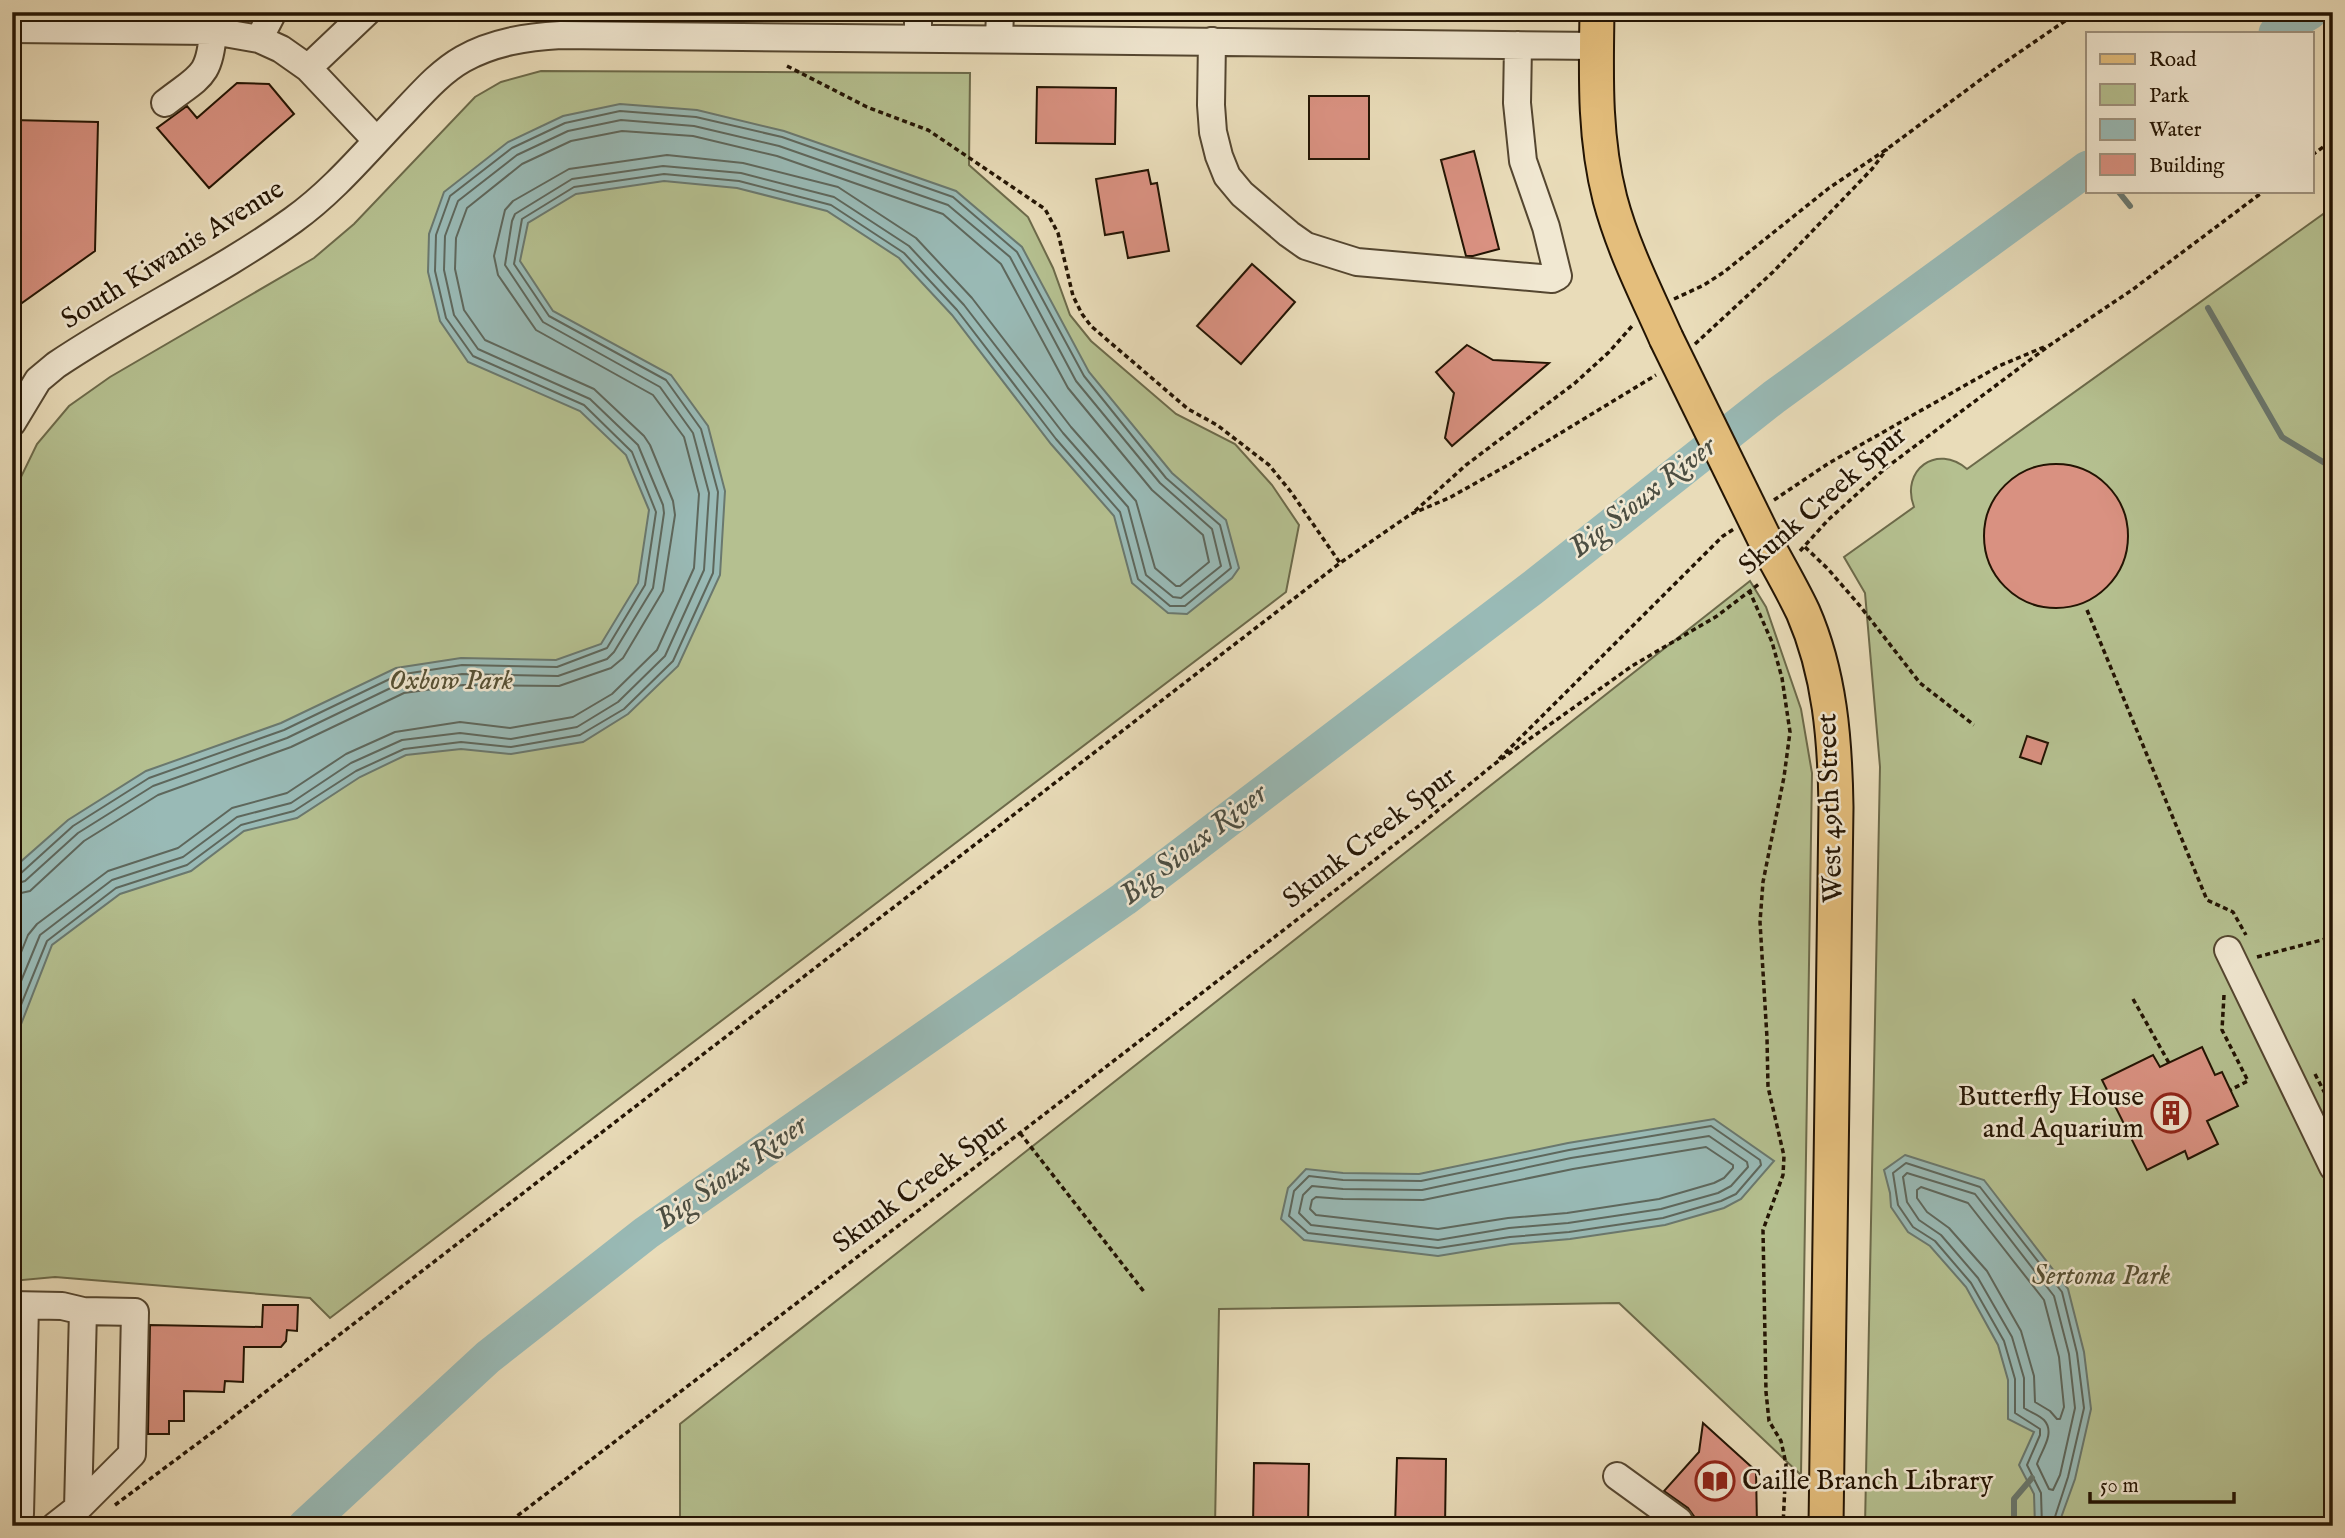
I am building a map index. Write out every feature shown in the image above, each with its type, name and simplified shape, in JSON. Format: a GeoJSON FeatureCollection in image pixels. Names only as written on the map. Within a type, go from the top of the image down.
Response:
{"type":"FeatureCollection","features":[{"type":"Feature","properties":{"kind":"main road","name":"West 49th Street"},"geometry":{"type":"LineString","coordinates":[[1597,12],[1598,130],[1610,199],[1622,238],[1803,613],[1818,657],[1831,715],[1836,807],[1826,1526]]}},
{"type":"Feature","properties":{"kind":"street"},"geometry":{"type":"LineString","coordinates":[[259,39],[273,12]]}},
{"type":"Feature","properties":{"kind":"street"},"geometry":{"type":"LineString","coordinates":[[308,68],[367,12]]}},
{"type":"Feature","properties":{"kind":"street"},"geometry":{"type":"LineString","coordinates":[[999,39],[1000,12]]}},
{"type":"Feature","properties":{"kind":"street"},"geometry":{"type":"LineString","coordinates":[[12,29],[87,21],[213,31],[259,39],[281,49],[308,68],[376,141]]}},
{"type":"Feature","properties":{"kind":"street","name":"South Kiwanis Avenue"},"geometry":{"type":"LineString","coordinates":[[12,423],[38,380],[56,365],[295,219],[342,178],[428,86],[448,69],[465,58],[549,24],[918,25],[999,39],[1596,46]]}},
{"type":"Feature","properties":{"kind":"street"},"geometry":{"type":"LineString","coordinates":[[165,103],[205,71],[212,53],[213,31]]}},
{"type":"Feature","properties":{"kind":"street"},"geometry":{"type":"LineString","coordinates":[[1212,41],[1213,132],[1227,176],[1242,194],[1306,246],[1357,262],[1552,279],[1558,276],[1546,227],[1523,161],[1517,103],[1518,45]]}},
{"type":"Feature","properties":{"kind":"street"},"geometry":{"type":"LineString","coordinates":[[2241,950],[2333,1167]]}},
{"type":"Feature","properties":{"kind":"street"},"geometry":{"type":"LineString","coordinates":[[18,1306],[135,1312],[132,1454],[67,1517],[16,1514],[18,1306]]}},
{"type":"Feature","properties":{"kind":"street"},"geometry":{"type":"LineString","coordinates":[[67,1517],[72,1309]]}},
{"type":"Feature","properties":{"kind":"street"},"geometry":{"type":"LineString","coordinates":[[1617,1476],[1679,1521],[1681,1526]]}},
{"type":"Feature","properties":{"kind":"path"},"geometry":{"type":"LineString","coordinates":[[1669,333],[1704,285],[1829,188],[2078,12]]}},
{"type":"Feature","properties":{"kind":"path"},"geometry":{"type":"LineString","coordinates":[[787,66],[867,107],[928,130],[1045,209],[1058,233],[1073,296],[1087,320],[1188,409],[1217,425],[1269,465],[1340,562]]}},
{"type":"Feature","properties":{"kind":"path"},"geometry":{"type":"LineString","coordinates":[[2314,154],[2333,140]]}},
{"type":"Feature","properties":{"kind":"path"},"geometry":{"type":"LineString","coordinates":[[108,1510],[225,1423],[1340,562],[1411,514],[1466,465],[1575,383],[1609,352],[1628,329],[1707,335],[1773,272],[1872,169],[1887,149]]}},
{"type":"Feature","properties":{"kind":"path","name":"Skunk Creek Spur"},"geometry":{"type":"LineString","coordinates":[[504,1526],[1020,1133],[1420,825],[1493,765],[1632,666],[1717,616],[1749,590],[1776,560],[1805,547],[1828,520],[1887,467],[2050,345],[2132,290],[2263,192]]}},
{"type":"Feature","properties":{"kind":"path"},"geometry":{"type":"LineString","coordinates":[[1411,514],[1449,498],[1508,466],[1659,372]]}},
{"type":"Feature","properties":{"kind":"path"},"geometry":{"type":"LineString","coordinates":[[1805,547],[1860,606],[1920,684],[1974,725]]}},
{"type":"Feature","properties":{"kind":"path"},"geometry":{"type":"LineString","coordinates":[[1749,590],[1772,642],[1782,678],[1790,732],[1763,882],[1760,922],[1768,1038],[1768,1087],[1784,1156],[1783,1175],[1763,1230],[1766,1392],[1769,1421],[1781,1441],[1786,1464],[1783,1526]]}},
{"type":"Feature","properties":{"kind":"path"},"geometry":{"type":"LineString","coordinates":[[2087,610],[2207,901],[2233,912],[2241,950],[2225,986],[2222,1030],[2248,1081],[2230,1090]]}},
{"type":"Feature","properties":{"kind":"path"},"geometry":{"type":"LineString","coordinates":[[2241,950],[2333,937]]}},
{"type":"Feature","properties":{"kind":"path"},"geometry":{"type":"LineString","coordinates":[[2133,999],[2169,1063]]}},
{"type":"Feature","properties":{"kind":"path"},"geometry":{"type":"LineString","coordinates":[[1020,1133],[1145,1293]]}},
{"type":"Feature","properties":{"kind":"green space","name":"Oxbow Park"},"geometry":{"type":"Polygon","coordinates":[[[541,71],[970,73],[969,165],[1028,217],[1053,268],[1070,315],[1091,341],[1176,414],[1235,444],[1272,485],[1299,525],[1286,592],[330,1318],[310,1298],[55,1277],[12,1281],[12,508],[19,481],[37,444],[69,406],[110,377],[314,258],[354,224],[475,97],[501,82],[541,71]]]}},
{"type":"Feature","properties":{"kind":"green space","name":"Sertoma Park"},"geometry":{"type":"Polygon","coordinates":[[[2333,207],[2333,1526],[1865,1526],[1880,767],[1865,593],[1844,557],[1914,507],[1912,482],[1924,464],[1944,459],[1967,469],[2333,207]]]}},
{"type":"Feature","properties":{"kind":"green space"},"geometry":{"type":"Polygon","coordinates":[[[1750,581],[1766,607],[1801,709],[1812,773],[1801,1475],[1619,1303],[1219,1309],[1215,1526],[680,1526],[680,1424],[1750,581]]]}},
{"type":"Feature","properties":{"kind":"water"},"geometry":{"type":"Polygon","coordinates":[[[620,104],[697,110],[784,131],[956,191],[1022,247],[1089,372],[1172,473],[1226,520],[1239,568],[1232,578],[1187,614],[1168,613],[1132,583],[1114,516],[1051,444],[952,315],[899,258],[827,211],[737,188],[664,181],[576,194],[528,223],[520,261],[553,311],[671,375],[708,426],[725,491],[720,575],[678,666],[628,714],[583,742],[511,754],[461,749],[406,755],[360,777],[297,818],[244,831],[191,871],[120,894],[52,945],[18,1032],[12,1081],[12,874],[17,865],[68,820],[146,771],[281,723],[396,668],[461,658],[556,660],[601,644],[638,583],[649,510],[626,455],[580,411],[468,362],[440,321],[428,272],[429,234],[444,192],[508,142],[563,116],[620,104]]]}},
{"type":"Feature","properties":{"kind":"water"},"geometry":{"type":"Polygon","coordinates":[[[1714,1119],[1774,1161],[1741,1199],[1724,1208],[1665,1225],[1438,1256],[1304,1240],[1281,1219],[1288,1188],[1306,1169],[1343,1173],[1419,1174],[1568,1143],[1714,1119]]]}},
{"type":"Feature","properties":{"kind":"water"},"geometry":{"type":"Polygon","coordinates":[[[1905,1155],[1984,1180],[2068,1289],[2084,1352],[2091,1409],[2075,1479],[2058,1526],[2035,1526],[2034,1494],[2019,1465],[2034,1432],[2008,1419],[2008,1380],[1998,1345],[1966,1287],[1930,1246],[1908,1232],[1891,1207],[1884,1170],[1905,1155]]]}},
{"type":"Feature","properties":{"kind":"building"},"geometry":{"type":"Polygon","coordinates":[[[237,83],[269,84],[294,114],[209,188],[157,128],[187,106],[197,118],[237,83]]]}},
{"type":"Feature","properties":{"kind":"building"},"geometry":{"type":"Polygon","coordinates":[[[1037,87],[1116,88],[1115,144],[1036,143],[1037,87]]]}},
{"type":"Feature","properties":{"kind":"building"},"geometry":{"type":"Polygon","coordinates":[[[1309,96],[1369,96],[1369,159],[1309,159],[1309,96]]]}},
{"type":"Feature","properties":{"kind":"building"},"geometry":{"type":"Polygon","coordinates":[[[12,120],[98,122],[95,251],[12,310],[12,120]]]}},
{"type":"Feature","properties":{"kind":"building"},"geometry":{"type":"Polygon","coordinates":[[[1474,151],[1499,249],[1466,256],[1441,160],[1474,151]]]}},
{"type":"Feature","properties":{"kind":"building"},"geometry":{"type":"Polygon","coordinates":[[[1148,170],[1151,184],[1157,183],[1169,251],[1128,258],[1123,232],[1105,235],[1096,179],[1148,170]]]}},
{"type":"Feature","properties":{"kind":"building"},"geometry":{"type":"Polygon","coordinates":[[[1252,264],[1295,302],[1241,364],[1197,326],[1252,264]]]}},
{"type":"Feature","properties":{"kind":"building"},"geometry":{"type":"Polygon","coordinates":[[[1467,345],[1493,360],[1549,363],[1452,446],[1445,438],[1454,393],[1436,372],[1467,345]]]}},
{"type":"Feature","properties":{"kind":"building"},"geometry":{"type":"Polygon","coordinates":[[[2056,464],[2084,469],[2107,485],[2123,508],[2128,536],[2123,564],[2107,587],[2084,603],[2056,608],[2028,603],[2005,587],[1989,564],[1984,536],[1989,508],[2005,485],[2028,469],[2056,464]]]}},
{"type":"Feature","properties":{"kind":"building"},"geometry":{"type":"Polygon","coordinates":[[[2027,736],[2048,743],[2041,764],[2020,757],[2027,736]]]}},
{"type":"Feature","properties":{"kind":"building","name":"Butterfly House and Aquarium"},"geometry":{"type":"Polygon","coordinates":[[[2202,1047],[2215,1075],[2222,1072],[2238,1106],[2207,1121],[2218,1144],[2188,1159],[2185,1151],[2147,1170],[2102,1080],[2153,1055],[2160,1067],[2202,1047]]]}},
{"type":"Feature","properties":{"kind":"building"},"geometry":{"type":"Polygon","coordinates":[[[263,1305],[298,1305],[297,1331],[287,1330],[286,1341],[281,1347],[244,1347],[243,1382],[225,1381],[224,1392],[184,1391],[184,1421],[169,1421],[169,1434],[148,1434],[150,1325],[262,1327],[263,1305]]]}},
{"type":"Feature","properties":{"kind":"building","name":"Caille Branch Library"},"geometry":{"type":"Polygon","coordinates":[[[1703,1423],[1756,1471],[1757,1526],[1701,1526],[1688,1508],[1664,1491],[1699,1452],[1703,1423]]]}},
{"type":"Feature","properties":{"kind":"building"},"geometry":{"type":"Polygon","coordinates":[[[1397,1458],[1446,1459],[1445,1526],[1395,1526],[1397,1458]]]}},
{"type":"Feature","properties":{"kind":"building"},"geometry":{"type":"Polygon","coordinates":[[[1254,1463],[1309,1464],[1308,1526],[1253,1526],[1254,1463]]]}},
{"type":"Feature","properties":{"kind":"waterway","name":"Big Sioux River"},"geometry":{"type":"LineString","coordinates":[[2278,32],[2310,12]]}},
{"type":"Feature","properties":{"kind":"waterway","name":"Big Sioux River"},"geometry":{"type":"LineString","coordinates":[[305,1526],[488,1357],[646,1233],[1124,899],[1531,589],[1774,397],[2086,169]]}},
{"type":"Feature","properties":{"kind":"waterway"},"geometry":{"type":"LineString","coordinates":[[2119,192],[2130,206]]}},
{"type":"Feature","properties":{"kind":"waterway"},"geometry":{"type":"LineString","coordinates":[[2208,308],[2282,437],[2333,468]]}},
{"type":"Feature","properties":{"kind":"waterway"},"geometry":{"type":"LineString","coordinates":[[2014,1526],[2014,1499],[2032,1478]]}},
{"type":"Feature","properties":{"kind":"place","name":"Butterfly House and Aquarium"},"geometry":{"type":"Point","coordinates":[2171,1113]}},
{"type":"Feature","properties":{"kind":"place","name":"Caille Branch Library"},"geometry":{"type":"Point","coordinates":[1715,1481]}}]}
